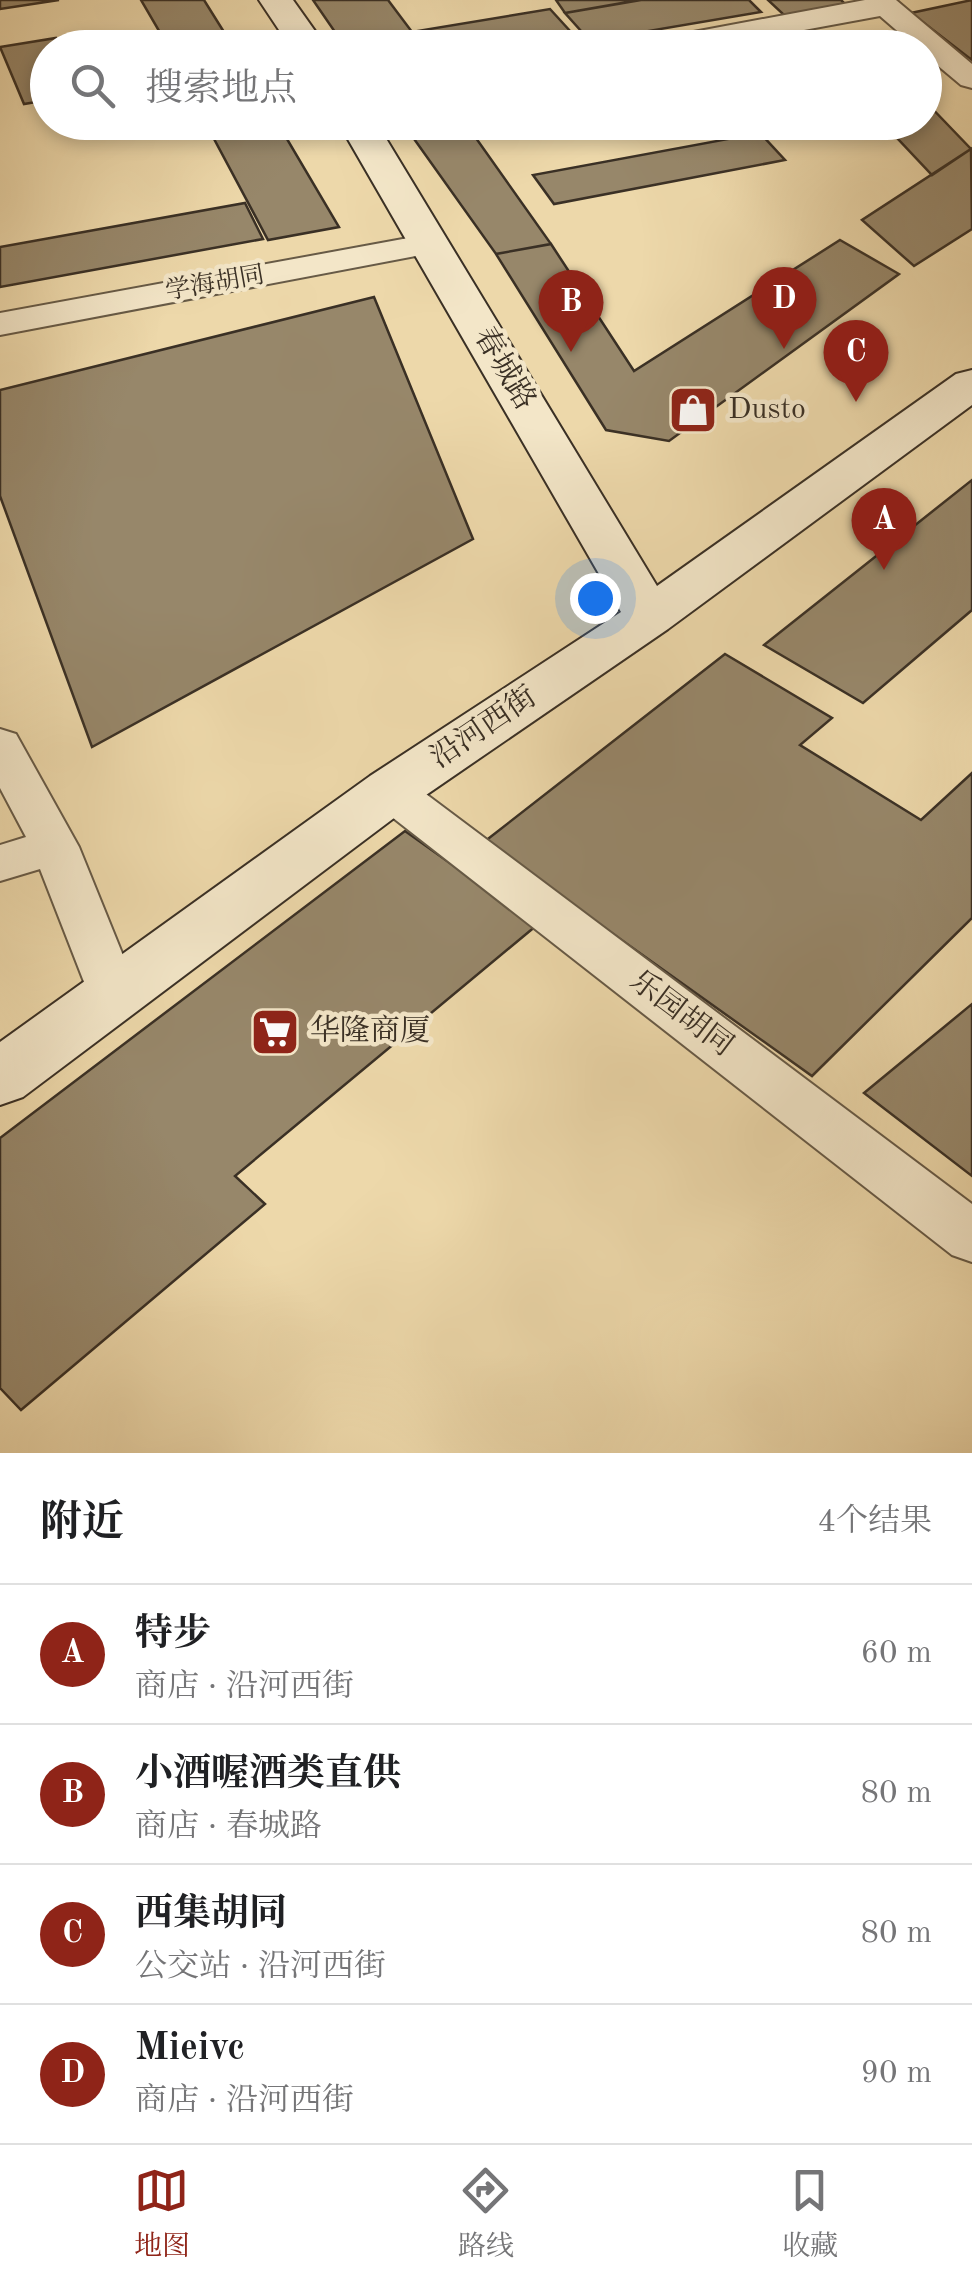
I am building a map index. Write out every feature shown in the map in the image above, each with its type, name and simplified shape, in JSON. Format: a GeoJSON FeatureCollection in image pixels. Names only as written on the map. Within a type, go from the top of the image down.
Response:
{"type":"FeatureCollection","features":[{"type":"Feature","properties":{"kind":"main road"},"geometry":{"type":"LineString","coordinates":[[276,0],[297,30]]}},
{"type":"Feature","properties":{"kind":"main road","name":"春城路"},"geometry":{"type":"LineString","coordinates":[[367,140],[650,616]]}},
{"type":"Feature","properties":{"kind":"main road","name":"沿河西街"},"geometry":{"type":"LineString","coordinates":[[0,1078],[390,791],[650,616],[972,384]]}},
{"type":"Feature","properties":{"kind":"street"},"geometry":{"type":"LineString","coordinates":[[747,30],[883,3],[915,30]]}},
{"type":"Feature","properties":{"kind":"street"},"geometry":{"type":"LineString","coordinates":[[942,53],[972,78]]}},
{"type":"Feature","properties":{"kind":"street","name":"学海胡同"},"geometry":{"type":"LineString","coordinates":[[0,324],[430,244]]}},
{"type":"Feature","properties":{"kind":"street"},"geometry":{"type":"LineString","coordinates":[[0,745],[55,847],[113,995]]}},
{"type":"Feature","properties":{"kind":"street","name":"乐园胡同"},"geometry":{"type":"LineString","coordinates":[[390,791],[972,1237]]}},
{"type":"Feature","properties":{"kind":"street"},"geometry":{"type":"LineString","coordinates":[[0,863],[55,847]]}},
{"type":"Feature","properties":{"kind":"building"},"geometry":{"type":"Polygon","coordinates":[[[0,0],[59,0],[0,9],[0,0]]]}},
{"type":"Feature","properties":{"kind":"building"},"geometry":{"type":"Polygon","coordinates":[[[141,0],[204,0],[223,30],[158,30],[141,0]]]}},
{"type":"Feature","properties":{"kind":"building"},"geometry":{"type":"Polygon","coordinates":[[[313,0],[388,0],[410,30],[334,30],[313,0]]]}},
{"type":"Feature","properties":{"kind":"building"},"geometry":{"type":"Polygon","coordinates":[[[556,0],[639,0],[565,13],[556,0]]]}},
{"type":"Feature","properties":{"kind":"building"},"geometry":{"type":"Polygon","coordinates":[[[641,0],[749,0],[761,12],[655,30],[580,30],[565,13],[641,0]]]}},
{"type":"Feature","properties":{"kind":"building"},"geometry":{"type":"Polygon","coordinates":[[[768,0],[841,0],[846,5],[784,15],[768,0]]]}},
{"type":"Feature","properties":{"kind":"building"},"geometry":{"type":"Polygon","coordinates":[[[972,0],[972,60],[942,37],[942,30],[933,30],[911,13],[972,0]]]}},
{"type":"Feature","properties":{"kind":"building"},"geometry":{"type":"Polygon","coordinates":[[[550,9],[569,30],[424,30],[550,9]]]}},
{"type":"Feature","properties":{"kind":"building"},"geometry":{"type":"Polygon","coordinates":[[[30,42],[30,103],[24,104],[0,47],[30,42]]]}},
{"type":"Feature","properties":{"kind":"building"},"geometry":{"type":"Polygon","coordinates":[[[942,119],[971,149],[932,175],[899,140],[942,140],[942,119]]]}},
{"type":"Feature","properties":{"kind":"building"},"geometry":{"type":"Polygon","coordinates":[[[215,140],[288,140],[339,227],[268,240],[215,140]]]}},
{"type":"Feature","properties":{"kind":"building"},"geometry":{"type":"Polygon","coordinates":[[[415,140],[477,140],[551,244],[496,254],[415,140]]]}},
{"type":"Feature","properties":{"kind":"building"},"geometry":{"type":"Polygon","coordinates":[[[722,140],[766,140],[785,160],[554,204],[533,175],[722,140]]]}},
{"type":"Feature","properties":{"kind":"building"},"geometry":{"type":"Polygon","coordinates":[[[971,149],[972,229],[914,266],[862,220],[971,149]]]}},
{"type":"Feature","properties":{"kind":"building"},"geometry":{"type":"Polygon","coordinates":[[[245,203],[263,239],[0,287],[0,247],[245,203]]]}},
{"type":"Feature","properties":{"kind":"building"},"geometry":{"type":"Polygon","coordinates":[[[840,240],[899,274],[669,441],[606,430],[496,254],[551,244],[634,371],[840,240]]]}},
{"type":"Feature","properties":{"kind":"building"},"geometry":{"type":"Polygon","coordinates":[[[374,297],[473,539],[92,747],[0,496],[0,390],[374,297]]]}},
{"type":"Feature","properties":{"kind":"building"},"geometry":{"type":"Polygon","coordinates":[[[972,480],[972,610],[863,703],[764,645],[972,480]]]}},
{"type":"Feature","properties":{"kind":"building"},"geometry":{"type":"Polygon","coordinates":[[[725,654],[832,718],[800,745],[921,820],[972,773],[972,918],[812,1076],[484,842],[725,654]]]}},
{"type":"Feature","properties":{"kind":"building","name":"华隆商厦"},"geometry":{"type":"Polygon","coordinates":[[[405,831],[537,925],[235,1176],[265,1204],[21,1410],[0,1388],[0,1138],[405,831]]]}},
{"type":"Feature","properties":{"kind":"building"},"geometry":{"type":"Polygon","coordinates":[[[972,1004],[972,1176],[864,1093],[972,1004]]]}},
{"type":"Feature","properties":{"kind":"place","name":"Mieivc"},"geometry":{"type":"Point","coordinates":[784,349]}},
{"type":"Feature","properties":{"kind":"place","name":"小酒喔酒类直供"},"geometry":{"type":"Point","coordinates":[571,352]}},
{"type":"Feature","properties":{"kind":"place","name":"西集胡同"},"geometry":{"type":"Point","coordinates":[856,402]}},
{"type":"Feature","properties":{"kind":"place","name":"Dusto"},"geometry":{"type":"Point","coordinates":[693,410]}},
{"type":"Feature","properties":{"kind":"place","name":"特步"},"geometry":{"type":"Point","coordinates":[884,570]}},
{"type":"Feature","properties":{"kind":"place","name":"华隆商厦"},"geometry":{"type":"Point","coordinates":[275,1032]}}]}
